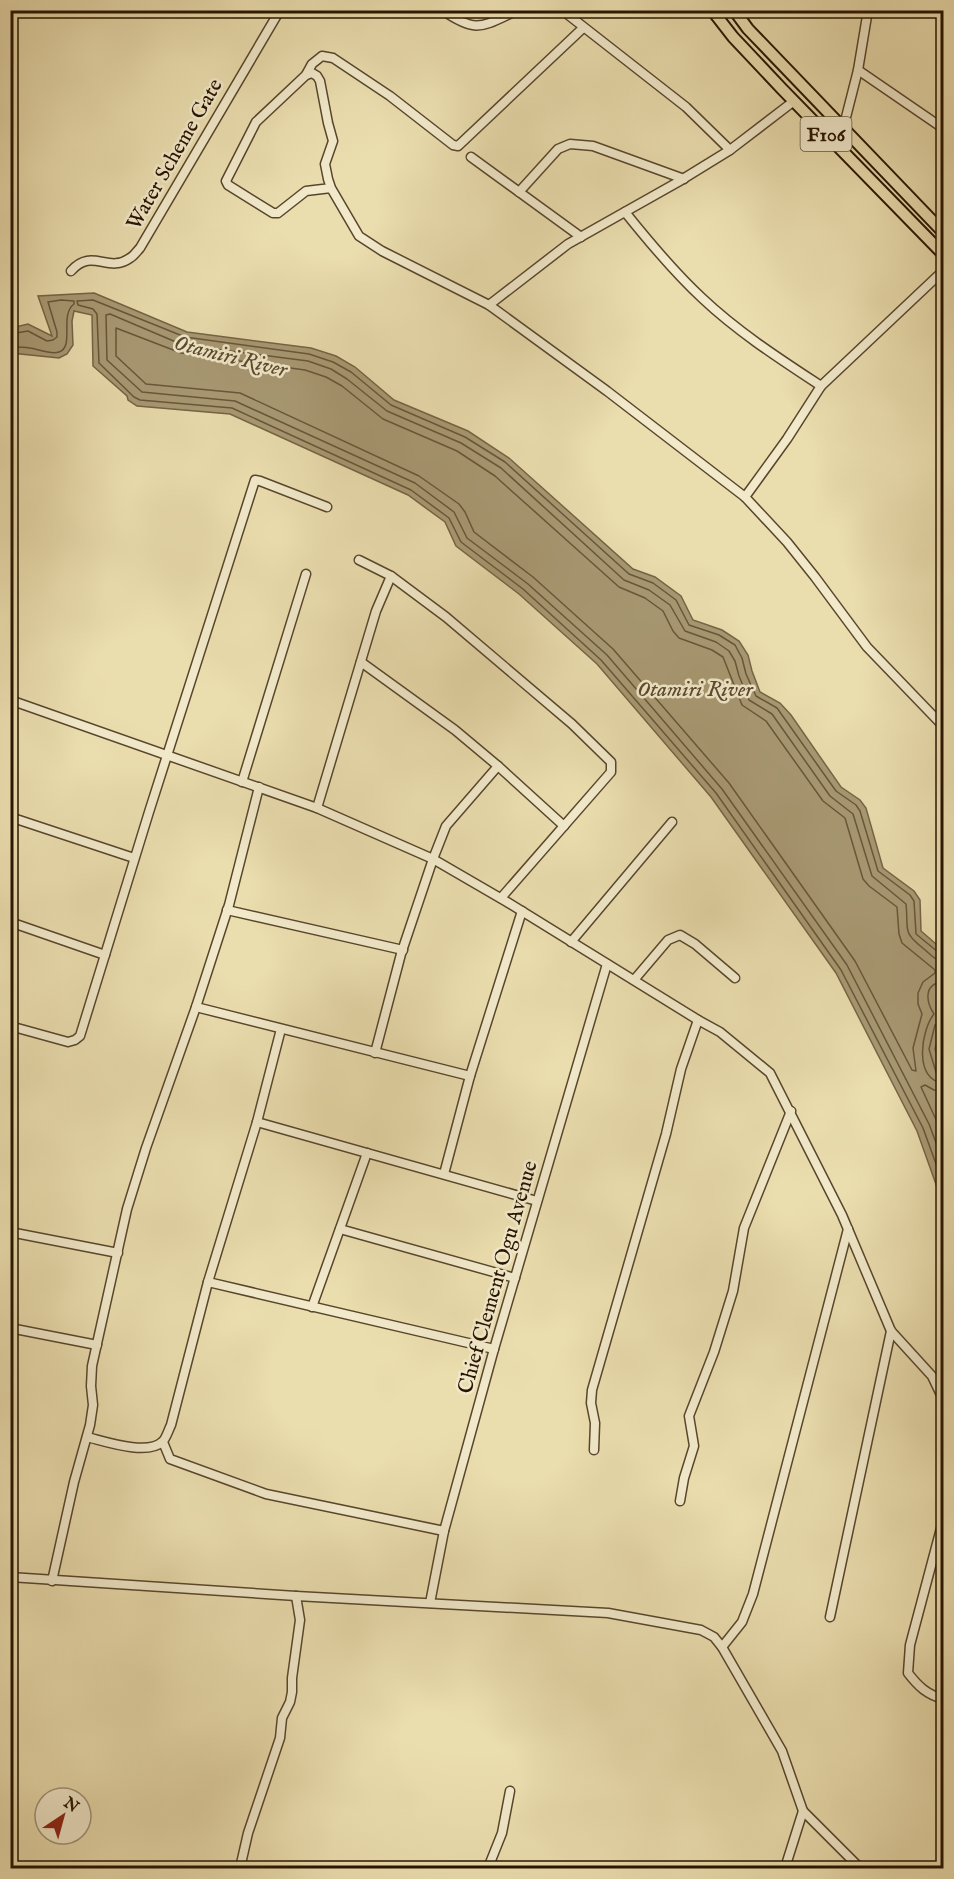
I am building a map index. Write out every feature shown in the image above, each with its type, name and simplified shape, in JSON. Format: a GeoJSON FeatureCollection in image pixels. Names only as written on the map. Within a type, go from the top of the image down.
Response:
{"type":"FeatureCollection","features":[{"type":"Feature","properties":{"kind":"main road","name":"F106"},"geometry":{"type":"LineString","coordinates":[[712,10],[733,37],[944,255]]}},
{"type":"Feature","properties":{"kind":"main road","name":"F106"},"geometry":{"type":"LineString","coordinates":[[734,10],[748,29],[944,233]]}},
{"type":"Feature","properties":{"kind":"street","name":"Water Scheme Gate"},"geometry":{"type":"LineString","coordinates":[[71,271],[85,259],[114,264],[129,259],[140,248],[280,10]]}},
{"type":"Feature","properties":{"kind":"street"},"geometry":{"type":"LineString","coordinates":[[442,10],[468,26],[476,26],[489,24],[518,10]]}},
{"type":"Feature","properties":{"kind":"street"},"geometry":{"type":"LineString","coordinates":[[562,10],[686,107],[730,150]]}},
{"type":"Feature","properties":{"kind":"street"},"geometry":{"type":"LineString","coordinates":[[843,129],[858,70],[868,10]]}},
{"type":"Feature","properties":{"kind":"street"},"geometry":{"type":"LineString","coordinates":[[331,188],[306,190],[278,213],[273,213],[228,185],[226,181],[256,122],[306,75],[317,59],[322,56],[333,58],[453,145],[458,146],[583,28]]}},
{"type":"Feature","properties":{"kind":"street"},"geometry":{"type":"LineString","coordinates":[[858,70],[944,129]]}},
{"type":"Feature","properties":{"kind":"street"},"geometry":{"type":"LineString","coordinates":[[306,75],[312,73],[320,81],[332,135],[333,141],[325,164],[331,188],[359,236],[366,242],[489,305],[607,391],[745,497],[808,568],[867,647],[944,727]]}},
{"type":"Feature","properties":{"kind":"street"},"geometry":{"type":"LineString","coordinates":[[489,305],[560,250],[730,150],[794,101]]}},
{"type":"Feature","properties":{"kind":"street"},"geometry":{"type":"LineString","coordinates":[[519,192],[558,149],[570,144],[593,146],[684,179]]}},
{"type":"Feature","properties":{"kind":"street"},"geometry":{"type":"LineString","coordinates":[[471,157],[580,237]]}},
{"type":"Feature","properties":{"kind":"street"},"geometry":{"type":"LineString","coordinates":[[625,212],[657,251],[702,299],[730,322],[821,387]]}},
{"type":"Feature","properties":{"kind":"street"},"geometry":{"type":"LineString","coordinates":[[745,497],[821,387],[944,270]]}},
{"type":"Feature","properties":{"kind":"street"},"geometry":{"type":"LineString","coordinates":[[10,1026],[68,1042],[80,1036],[134,858],[255,480],[327,507]]}},
{"type":"Feature","properties":{"kind":"street"},"geometry":{"type":"LineString","coordinates":[[358,560],[391,576],[446,617],[572,724],[611,762],[611,772],[501,898]]}},
{"type":"Feature","properties":{"kind":"street"},"geometry":{"type":"LineString","coordinates":[[242,782],[306,574]]}},
{"type":"Feature","properties":{"kind":"street"},"geometry":{"type":"LineString","coordinates":[[317,807],[376,611],[391,576]]}},
{"type":"Feature","properties":{"kind":"street"},"geometry":{"type":"LineString","coordinates":[[361,662],[455,730],[564,826]]}},
{"type":"Feature","properties":{"kind":"street"},"geometry":{"type":"LineString","coordinates":[[10,700],[317,807],[433,859],[720,1032],[770,1073],[848,1229],[891,1331],[932,1376],[944,1401]]}},
{"type":"Feature","properties":{"kind":"street"},"geometry":{"type":"LineString","coordinates":[[375,1053],[403,950],[446,826],[498,766]]}},
{"type":"Feature","properties":{"kind":"street"},"geometry":{"type":"LineString","coordinates":[[52,1581],[74,1482],[87,1437],[93,1405],[91,1386],[93,1366],[127,1209],[227,910],[259,788]]}},
{"type":"Feature","properties":{"kind":"street"},"geometry":{"type":"LineString","coordinates":[[10,817],[134,858]]}},
{"type":"Feature","properties":{"kind":"street"},"geometry":{"type":"LineString","coordinates":[[571,942],[672,822]]}},
{"type":"Feature","properties":{"kind":"street"},"geometry":{"type":"LineString","coordinates":[[227,910],[403,950]]}},
{"type":"Feature","properties":{"kind":"street"},"geometry":{"type":"LineString","coordinates":[[444,1174],[470,1076],[522,911]]}},
{"type":"Feature","properties":{"kind":"street"},"geometry":{"type":"LineString","coordinates":[[10,922],[105,955]]}},
{"type":"Feature","properties":{"kind":"street"},"geometry":{"type":"LineString","coordinates":[[634,980],[668,940],[680,935],[695,944],[735,978]]}},
{"type":"Feature","properties":{"kind":"street","name":"Chief Clement Ogu Avenue"},"geometry":{"type":"LineString","coordinates":[[430,1603],[444,1531],[494,1348],[607,964]]}},
{"type":"Feature","properties":{"kind":"street"},"geometry":{"type":"LineString","coordinates":[[196,1007],[470,1076]]}},
{"type":"Feature","properties":{"kind":"street"},"geometry":{"type":"LineString","coordinates":[[594,1450],[595,1423],[591,1403],[592,1390],[666,1134],[681,1069],[698,1020]]}},
{"type":"Feature","properties":{"kind":"street"},"geometry":{"type":"LineString","coordinates":[[87,1437],[123,1446],[153,1448],[163,1442],[171,1425],[208,1282],[257,1122],[281,1029]]}},
{"type":"Feature","properties":{"kind":"street"},"geometry":{"type":"LineString","coordinates":[[680,1502],[684,1478],[694,1446],[689,1416],[714,1352],[733,1291],[744,1228],[791,1111]]}},
{"type":"Feature","properties":{"kind":"street"},"geometry":{"type":"LineString","coordinates":[[257,1122],[537,1201]]}},
{"type":"Feature","properties":{"kind":"street"},"geometry":{"type":"LineString","coordinates":[[312,1307],[367,1153]]}},
{"type":"Feature","properties":{"kind":"street"},"geometry":{"type":"LineString","coordinates":[[340,1229],[515,1278]]}},
{"type":"Feature","properties":{"kind":"street"},"geometry":{"type":"LineString","coordinates":[[722,1647],[742,1622],[753,1594],[848,1229]]}},
{"type":"Feature","properties":{"kind":"street"},"geometry":{"type":"LineString","coordinates":[[10,1232],[118,1253]]}},
{"type":"Feature","properties":{"kind":"street"},"geometry":{"type":"LineString","coordinates":[[208,1282],[494,1348]]}},
{"type":"Feature","properties":{"kind":"street"},"geometry":{"type":"LineString","coordinates":[[10,1328],[97,1345]]}},
{"type":"Feature","properties":{"kind":"street"},"geometry":{"type":"LineString","coordinates":[[830,1617],[891,1331]]}},
{"type":"Feature","properties":{"kind":"street"},"geometry":{"type":"LineString","coordinates":[[163,1442],[170,1459],[266,1494],[444,1531]]}},
{"type":"Feature","properties":{"kind":"street"},"geometry":{"type":"LineString","coordinates":[[944,1517],[910,1645],[908,1673],[919,1687],[932,1696],[944,1699]]}},
{"type":"Feature","properties":{"kind":"street"},"geometry":{"type":"LineString","coordinates":[[10,1577],[608,1613],[701,1630],[714,1637],[722,1647],[782,1750],[803,1811],[860,1869]]}},
{"type":"Feature","properties":{"kind":"street"},"geometry":{"type":"LineString","coordinates":[[240,1869],[248,1833],[280,1737],[282,1718],[290,1702],[300,1620],[296,1596]]}},
{"type":"Feature","properties":{"kind":"street"},"geometry":{"type":"LineString","coordinates":[[488,1869],[502,1833],[510,1791]]}},
{"type":"Feature","properties":{"kind":"street"},"geometry":{"type":"LineString","coordinates":[[785,1869],[803,1811]]}},
{"type":"Feature","properties":{"kind":"water","name":"Otamiri River"},"geometry":{"type":"Polygon","coordinates":[[[94,293],[187,332],[311,348],[336,356],[355,367],[394,400],[468,431],[509,458],[633,569],[655,577],[681,596],[693,620],[722,630],[739,641],[748,655],[760,692],[780,703],[791,715],[841,787],[860,800],[866,808],[883,868],[914,891],[920,900],[921,931],[943,950],[941,1027],[935,1049],[943,1076],[943,1204],[917,1131],[836,973],[711,797],[597,664],[519,594],[456,546],[445,522],[408,495],[230,414],[137,406],[128,400],[127,396],[93,366],[92,315],[74,311],[73,345],[67,354],[59,358],[11,353],[11,328],[28,324],[52,336],[38,296],[94,293]]]}}]}
